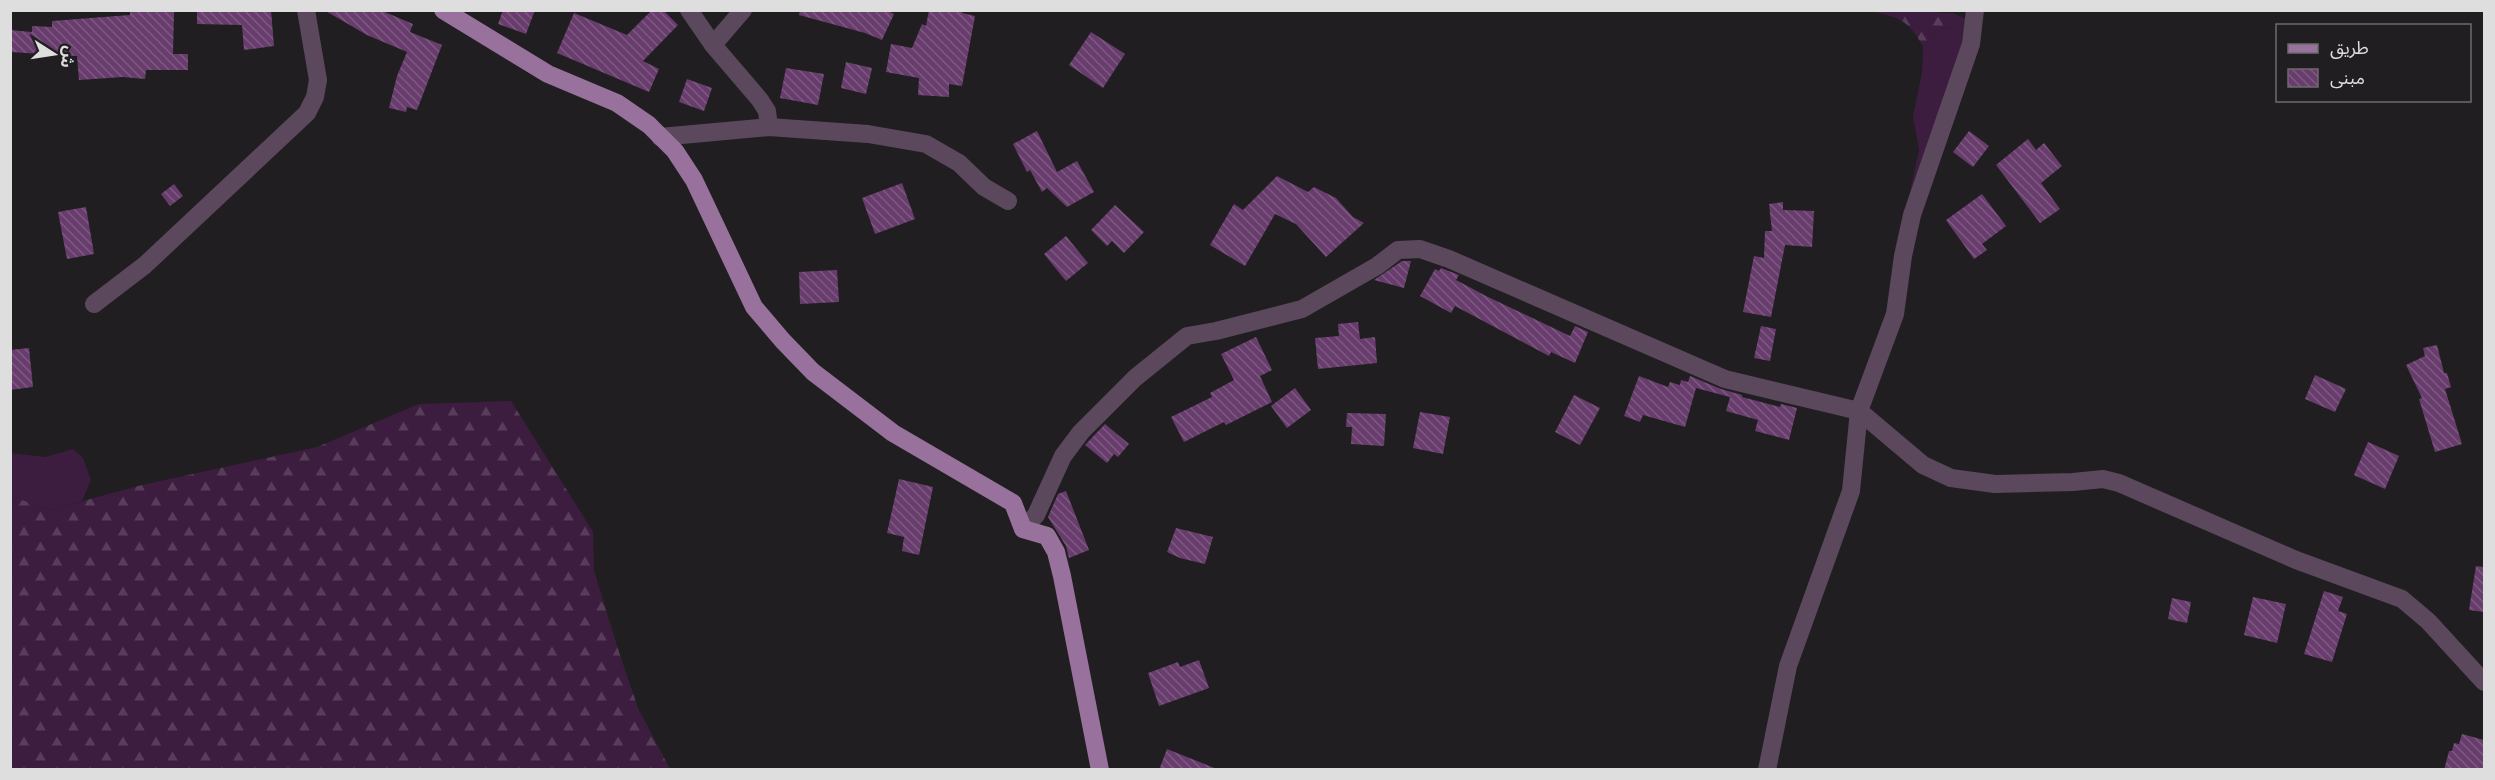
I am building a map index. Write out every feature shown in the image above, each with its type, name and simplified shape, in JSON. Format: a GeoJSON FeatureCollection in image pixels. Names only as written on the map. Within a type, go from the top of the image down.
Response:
{"type":"FeatureCollection","features":[{"type":"Feature","properties":{"kind":"main road"},"geometry":{"type":"LineString","coordinates":[[442,10],[548,74],[617,103],[649,125],[675,151],[693,180],[754,307],[813,372],[893,433],[1013,503],[1023,529],[1047,536],[1056,552],[1100,770]]}},
{"type":"Feature","properties":{"kind":"street"},"geometry":{"type":"LineString","coordinates":[[94,304],[145,265],[307,113],[315,97],[318,80],[306,10]]}},
{"type":"Feature","properties":{"kind":"street"},"geometry":{"type":"LineString","coordinates":[[688,10],[713,45],[767,111],[769,128]]}},
{"type":"Feature","properties":{"kind":"street"},"geometry":{"type":"LineString","coordinates":[[713,45],[743,10]]}},
{"type":"Feature","properties":{"kind":"street"},"geometry":{"type":"LineString","coordinates":[[1767,770],[1788,666],[1851,491],[1859,411],[1895,314],[1903,256],[1912,215],[1971,44],[1975,10]]}},
{"type":"Feature","properties":{"kind":"street"},"geometry":{"type":"LineString","coordinates":[[660,137],[769,128],[868,134],[926,144],[959,163],[984,187],[1008,201]]}},
{"type":"Feature","properties":{"kind":"street"},"geometry":{"type":"LineString","coordinates":[[1023,529],[1036,515],[1063,456],[1081,432],[1114,397],[1187,336],[1302,309],[1377,266],[1398,250],[1420,249],[1449,259],[1725,379],[1859,411],[1923,465],[1951,478],[1995,484],[2103,479],[2119,483],[2296,561],[2402,599],[2428,621],[2484,682]]}},
{"type":"Feature","properties":{"kind":"green space"},"geometry":{"type":"Polygon","coordinates":[[[1871,11],[1953,13],[1968,20],[1964,40],[1951,28],[1938,29],[1923,46],[1912,30],[1902,21],[1871,11]]]}},
{"type":"Feature","properties":{"kind":"green space"},"geometry":{"type":"Polygon","coordinates":[[[1951,28],[1964,40],[1905,215],[1919,150],[1913,116],[1922,72],[1923,46],[1938,29],[1951,28]]]}},
{"type":"Feature","properties":{"kind":"green space"},"geometry":{"type":"Polygon","coordinates":[[[511,401],[593,532],[594,571],[618,649],[638,708],[670,769],[11,769],[11,496],[50,510],[142,485],[317,447],[419,404],[511,401]]]}},
{"type":"Feature","properties":{"kind":"green space"},"geometry":{"type":"Polygon","coordinates":[[[73,449],[83,458],[91,480],[82,501],[50,510],[11,496],[11,453],[45,457],[73,449]]]}},
{"type":"Feature","properties":{"kind":"building"},"geometry":{"type":"Polygon","coordinates":[[[197,10],[271,10],[274,46],[244,50],[242,25],[197,24],[197,10]]]}},
{"type":"Feature","properties":{"kind":"building"},"geometry":{"type":"Polygon","coordinates":[[[324,10],[380,10],[413,24],[410,32],[442,45],[417,110],[407,107],[406,112],[389,108],[397,76],[407,52],[367,35],[324,10]]]}},
{"type":"Feature","properties":{"kind":"building"},"geometry":{"type":"Polygon","coordinates":[[[503,10],[535,10],[526,34],[498,24],[503,10]]]}},
{"type":"Feature","properties":{"kind":"building"},"geometry":{"type":"Polygon","coordinates":[[[652,10],[663,10],[678,25],[643,61],[659,69],[649,92],[557,53],[574,13],[627,35],[652,10]]]}},
{"type":"Feature","properties":{"kind":"building"},"geometry":{"type":"Polygon","coordinates":[[[800,10],[886,10],[894,14],[882,40],[799,15],[800,10]]]}},
{"type":"Feature","properties":{"kind":"building"},"geometry":{"type":"Polygon","coordinates":[[[929,10],[962,10],[962,13],[975,16],[962,86],[949,84],[949,97],[918,95],[919,78],[886,72],[891,44],[912,48],[922,24],[926,26],[929,10]]]}},
{"type":"Feature","properties":{"kind":"building"},"geometry":{"type":"Polygon","coordinates":[[[130,11],[174,12],[173,54],[188,54],[188,70],[146,70],[145,79],[123,77],[79,80],[77,56],[10,52],[10,30],[32,32],[32,26],[52,27],[52,21],[130,15],[130,11]]]}},
{"type":"Feature","properties":{"kind":"building"},"geometry":{"type":"Polygon","coordinates":[[[1091,32],[1125,54],[1103,88],[1069,65],[1091,32]]]}},
{"type":"Feature","properties":{"kind":"building"},"geometry":{"type":"Polygon","coordinates":[[[846,62],[872,68],[866,94],[841,88],[846,62]]]}},
{"type":"Feature","properties":{"kind":"building"},"geometry":{"type":"Polygon","coordinates":[[[786,68],[824,74],[818,105],[780,98],[786,68]]]}},
{"type":"Feature","properties":{"kind":"building"},"geometry":{"type":"Polygon","coordinates":[[[687,79],[712,88],[704,111],[679,102],[687,79]]]}},
{"type":"Feature","properties":{"kind":"building"},"geometry":{"type":"Polygon","coordinates":[[[1037,131],[1057,172],[1077,161],[1094,192],[1067,207],[1047,188],[1042,192],[1030,170],[1027,172],[1013,144],[1037,131]]]}},
{"type":"Feature","properties":{"kind":"building"},"geometry":{"type":"Polygon","coordinates":[[[1969,131],[1989,146],[1973,167],[1953,152],[1969,131]]]}},
{"type":"Feature","properties":{"kind":"building"},"geometry":{"type":"Polygon","coordinates":[[[2028,139],[2036,150],[2044,143],[2062,166],[2041,183],[2060,209],[2040,223],[1996,165],[2028,139]]]}},
{"type":"Feature","properties":{"kind":"building"},"geometry":{"type":"Polygon","coordinates":[[[1277,176],[1308,192],[1314,187],[1336,198],[1353,217],[1364,223],[1326,257],[1296,224],[1275,214],[1245,266],[1210,245],[1234,204],[1243,210],[1277,176]]]}},
{"type":"Feature","properties":{"kind":"building"},"geometry":{"type":"Polygon","coordinates":[[[902,183],[915,219],[875,234],[862,198],[902,183]]]}},
{"type":"Feature","properties":{"kind":"building"},"geometry":{"type":"Polygon","coordinates":[[[174,184],[183,196],[170,206],[161,194],[174,184]]]}},
{"type":"Feature","properties":{"kind":"building"},"geometry":{"type":"Polygon","coordinates":[[[1982,194],[2006,226],[1982,244],[1987,250],[1974,259],[1946,220],[1982,194]]]}},
{"type":"Feature","properties":{"kind":"building"},"geometry":{"type":"Polygon","coordinates":[[[1783,202],[1783,210],[1814,211],[1812,247],[1785,245],[1771,317],[1743,312],[1754,256],[1764,258],[1765,231],[1772,231],[1769,204],[1783,202]]]}},
{"type":"Feature","properties":{"kind":"building"},"geometry":{"type":"Polygon","coordinates":[[[1115,205],[1144,232],[1124,253],[1112,241],[1107,246],[1091,230],[1115,205]]]}},
{"type":"Feature","properties":{"kind":"building"},"geometry":{"type":"Polygon","coordinates":[[[86,207],[94,254],[67,259],[58,212],[86,207]]]}},
{"type":"Feature","properties":{"kind":"building"},"geometry":{"type":"Polygon","coordinates":[[[1066,236],[1088,263],[1066,281],[1044,254],[1066,236]]]}},
{"type":"Feature","properties":{"kind":"building"},"geometry":{"type":"Polygon","coordinates":[[[1402,261],[1411,261],[1404,288],[1374,280],[1402,261]]]}},
{"type":"Feature","properties":{"kind":"building"},"geometry":{"type":"Polygon","coordinates":[[[1441,268],[1459,275],[1456,280],[1486,296],[1570,336],[1575,326],[1588,332],[1575,363],[1551,352],[1549,356],[1455,306],[1451,313],[1420,296],[1435,269],[1439,271],[1441,268]]]}},
{"type":"Feature","properties":{"kind":"building"},"geometry":{"type":"Polygon","coordinates":[[[837,270],[839,302],[800,304],[799,272],[837,270]]]}},
{"type":"Feature","properties":{"kind":"building"},"geometry":{"type":"Polygon","coordinates":[[[1358,322],[1360,339],[1375,337],[1377,363],[1318,369],[1315,338],[1339,336],[1338,324],[1358,322]]]}},
{"type":"Feature","properties":{"kind":"building"},"geometry":{"type":"Polygon","coordinates":[[[1761,326],[1776,329],[1770,361],[1754,358],[1761,326]]]}},
{"type":"Feature","properties":{"kind":"building"},"geometry":{"type":"Polygon","coordinates":[[[1256,337],[1272,370],[1260,376],[1272,402],[1226,425],[1224,422],[1184,442],[1171,417],[1212,397],[1210,393],[1234,380],[1221,354],[1256,337]]]}},
{"type":"Feature","properties":{"kind":"building"},"geometry":{"type":"Polygon","coordinates":[[[2437,345],[2444,373],[2447,373],[2451,387],[2445,389],[2462,444],[2435,452],[2419,399],[2422,398],[2406,365],[2425,356],[2423,348],[2437,345]]]}},
{"type":"Feature","properties":{"kind":"building"},"geometry":{"type":"Polygon","coordinates":[[[29,348],[33,387],[10,390],[10,350],[29,348]]]}},
{"type":"Feature","properties":{"kind":"building"},"geometry":{"type":"Polygon","coordinates":[[[2315,375],[2346,389],[2335,412],[2305,399],[2315,375]]]}},
{"type":"Feature","properties":{"kind":"building"},"geometry":{"type":"Polygon","coordinates":[[[1639,376],[1668,387],[1670,382],[1680,385],[1681,380],[1688,382],[1690,376],[1742,395],[1742,397],[1780,407],[1781,404],[1797,408],[1789,440],[1755,431],[1758,420],[1726,411],[1730,397],[1696,388],[1685,427],[1643,415],[1640,422],[1624,416],[1639,376]]]}},
{"type":"Feature","properties":{"kind":"building"},"geometry":{"type":"Polygon","coordinates":[[[1295,388],[1311,410],[1287,428],[1271,406],[1295,388]]]}},
{"type":"Feature","properties":{"kind":"building"},"geometry":{"type":"Polygon","coordinates":[[[1574,395],[1600,408],[1580,445],[1555,432],[1574,395]]]}},
{"type":"Feature","properties":{"kind":"building"},"geometry":{"type":"Polygon","coordinates":[[[1420,412],[1450,417],[1443,454],[1413,448],[1420,412]]]}},
{"type":"Feature","properties":{"kind":"building"},"geometry":{"type":"Polygon","coordinates":[[[1347,413],[1386,414],[1384,446],[1351,444],[1352,427],[1346,427],[1347,413]]]}},
{"type":"Feature","properties":{"kind":"building"},"geometry":{"type":"Polygon","coordinates":[[[1105,424],[1129,444],[1118,457],[1114,454],[1107,463],[1085,445],[1105,424]]]}},
{"type":"Feature","properties":{"kind":"building"},"geometry":{"type":"Polygon","coordinates":[[[2368,442],[2399,456],[2385,489],[2354,475],[2368,442]]]}},
{"type":"Feature","properties":{"kind":"building"},"geometry":{"type":"Polygon","coordinates":[[[899,479],[933,487],[919,555],[902,551],[904,537],[887,533],[899,479]]]}},
{"type":"Feature","properties":{"kind":"building"},"geometry":{"type":"Polygon","coordinates":[[[1066,491],[1089,550],[1069,558],[1066,546],[1048,517],[1058,494],[1066,491]]]}},
{"type":"Feature","properties":{"kind":"building"},"geometry":{"type":"Polygon","coordinates":[[[1176,528],[1213,537],[1205,564],[1180,558],[1167,552],[1176,528]]]}},
{"type":"Feature","properties":{"kind":"building"},"geometry":{"type":"Polygon","coordinates":[[[2476,566],[2484,567],[2484,612],[2469,610],[2476,566]]]}},
{"type":"Feature","properties":{"kind":"building"},"geometry":{"type":"Polygon","coordinates":[[[2324,591],[2343,597],[2338,611],[2347,614],[2332,662],[2304,654],[2324,591]]]}},
{"type":"Feature","properties":{"kind":"building"},"geometry":{"type":"Polygon","coordinates":[[[2253,597],[2286,604],[2277,643],[2244,635],[2253,597]]]}},
{"type":"Feature","properties":{"kind":"building"},"geometry":{"type":"Polygon","coordinates":[[[2172,598],[2191,602],[2187,623],[2168,619],[2172,598]]]}},
{"type":"Feature","properties":{"kind":"building"},"geometry":{"type":"Polygon","coordinates":[[[1199,660],[1209,688],[1159,706],[1148,673],[1178,662],[1180,667],[1199,660]]]}},
{"type":"Feature","properties":{"kind":"building"},"geometry":{"type":"Polygon","coordinates":[[[2462,734],[2484,740],[2484,770],[2444,770],[2449,751],[2452,751],[2454,743],[2459,744],[2462,734]]]}},
{"type":"Feature","properties":{"kind":"building"},"geometry":{"type":"Polygon","coordinates":[[[1167,749],[1217,769],[1217,770],[1159,770],[1167,749]]]}}]}
